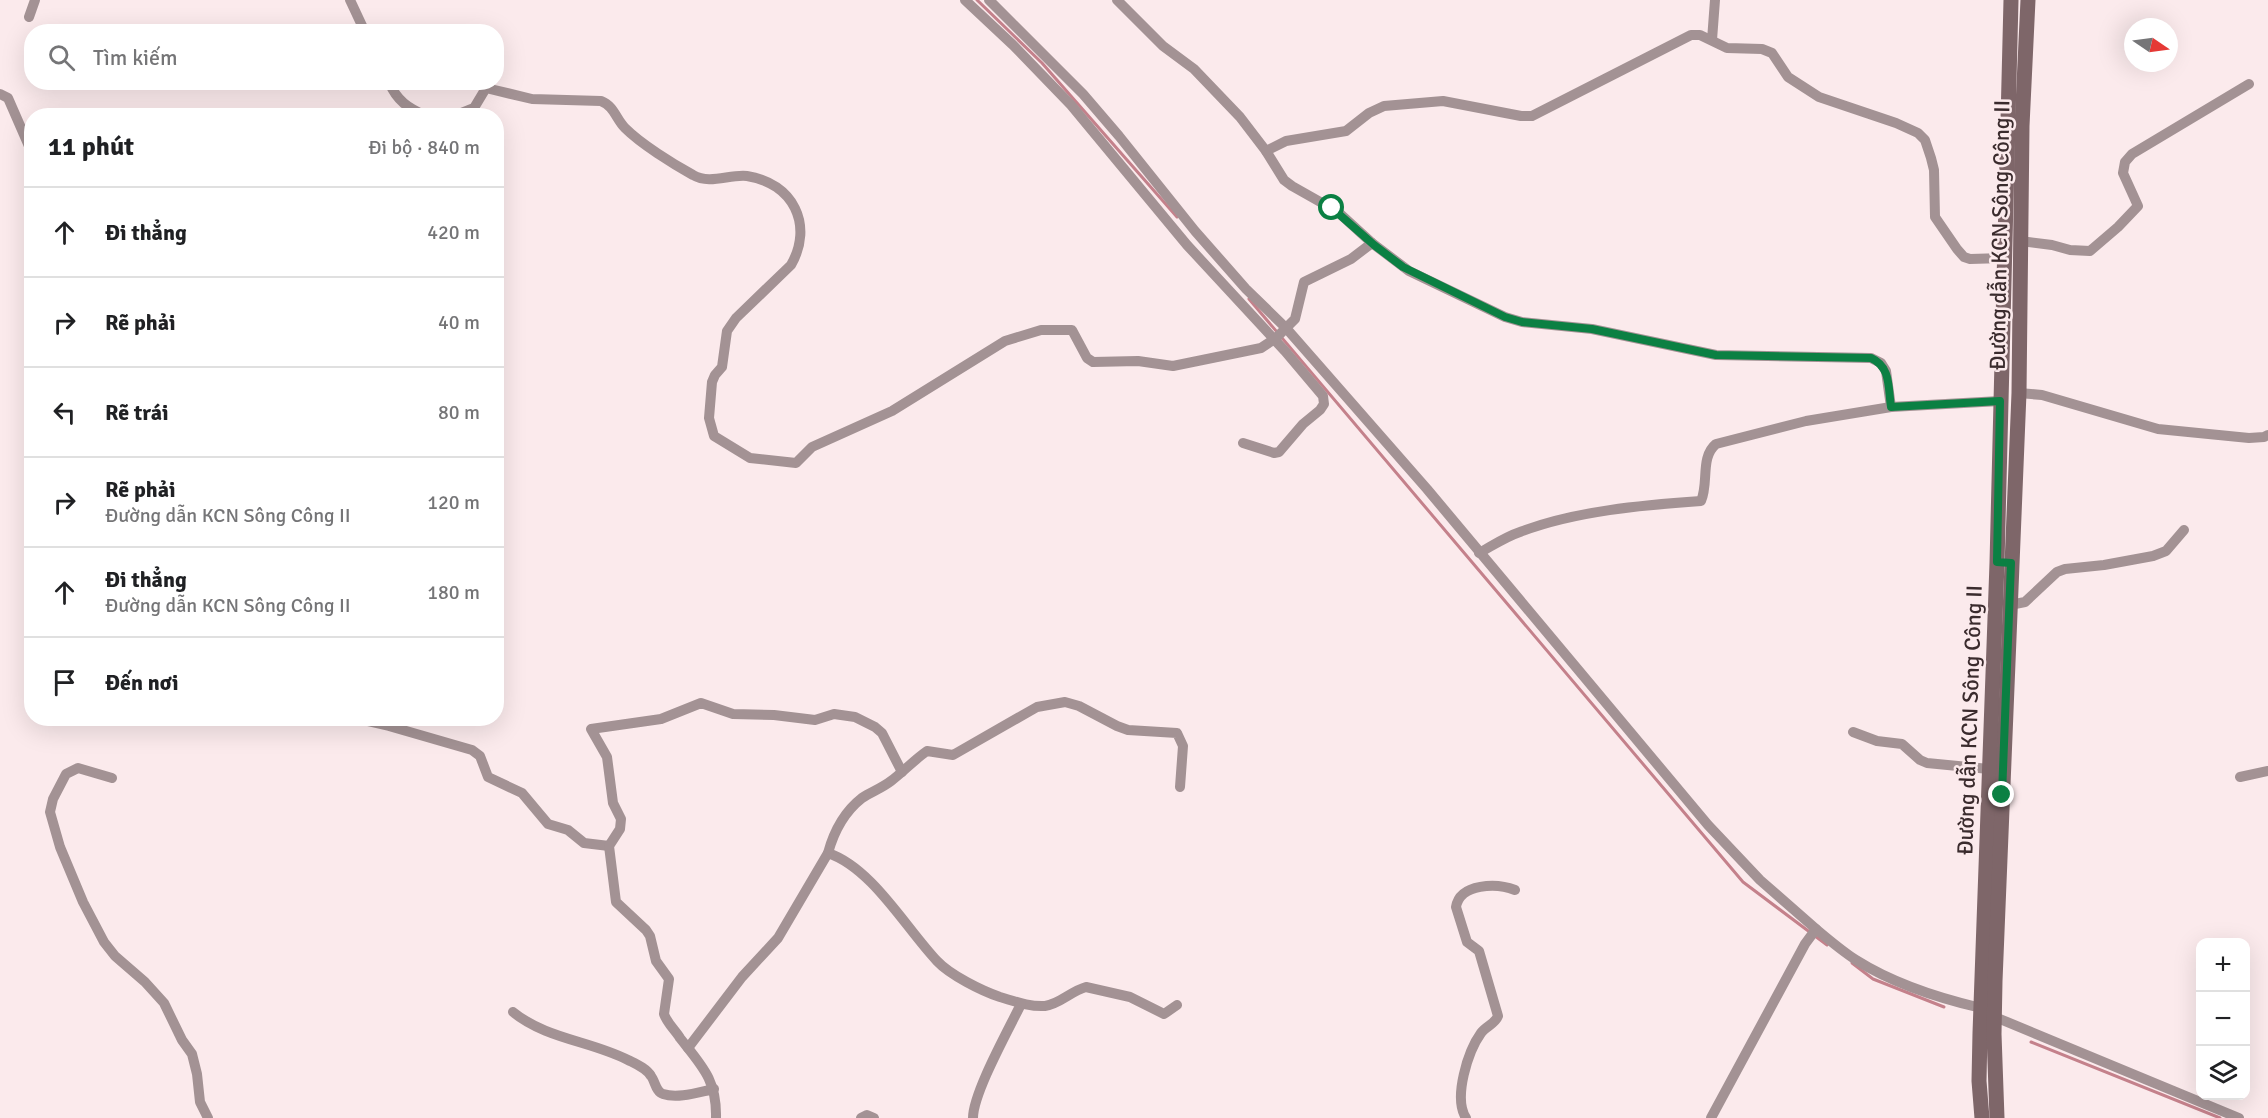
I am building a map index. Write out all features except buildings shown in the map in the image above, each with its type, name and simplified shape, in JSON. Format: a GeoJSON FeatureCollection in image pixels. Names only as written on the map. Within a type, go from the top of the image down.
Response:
{"type":"FeatureCollection","features":[{"type":"Feature","properties":{"kind":"street"},"geometry":{"type":"LineString","coordinates":[[29,17],[35,0]]}},
{"type":"Feature","properties":{"kind":"street"},"geometry":{"type":"LineString","coordinates":[[350,0],[361,24]]}},
{"type":"Feature","properties":{"kind":"street"},"geometry":{"type":"LineString","coordinates":[[965,0],[1043,74],[1180,237],[1279,335],[1426,489],[1708,825],[1760,880],[1815,931],[1853,958],[1884,975],[1940,998],[1981,1008]]}},
{"type":"Feature","properties":{"kind":"street"},"geometry":{"type":"LineString","coordinates":[[989,0],[1083,94],[1119,136],[1195,231],[1246,290],[1279,335],[1285,351],[1323,396],[1324,404],[1279,452],[1274,453],[1243,443]]}},
{"type":"Feature","properties":{"kind":"street"},"geometry":{"type":"LineString","coordinates":[[1117,0],[1163,45],[1194,69],[1247,124],[1284,180],[1338,212],[1372,243],[1409,271],[1505,317],[1522,322],[1592,329],[1716,355],[1871,358],[1881,363],[1886,371],[1891,407]]}},
{"type":"Feature","properties":{"kind":"street"},"geometry":{"type":"LineString","coordinates":[[1712,40],[1714,0]]}},
{"type":"Feature","properties":{"kind":"street","name":"Đường dẫn KCN Sông Công II"},"geometry":{"type":"LineString","coordinates":[[1997,1118],[1995,1017],[2010,605],[2004,563],[2000,401],[2011,0]]}},
{"type":"Feature","properties":{"kind":"street","name":"Đường dẫn KCN Sông Công II"},"geometry":{"type":"LineString","coordinates":[[1982,1118],[1979,1081],[1989,770],[2019,393],[2022,126],[2028,0]]}},
{"type":"Feature","properties":{"kind":"street"},"geometry":{"type":"LineString","coordinates":[[1266,151],[1286,141],[1346,131],[1369,113],[1384,106],[1443,101],[1521,116],[1532,116],[1691,35],[1700,35],[1719,46],[1762,49],[1772,53],[1788,77],[1819,97],[1896,123],[1918,133],[1924,140],[1934,170],[1933,209],[1938,223],[1964,257],[1970,259],[2004,258]]}},
{"type":"Feature","properties":{"kind":"street"},"geometry":{"type":"LineString","coordinates":[[2021,241],[2070,250],[2090,251],[2138,206],[2123,173],[2127,159],[2178,124],[2249,84]]}},
{"type":"Feature","properties":{"kind":"street"},"geometry":{"type":"LineString","coordinates":[[392,90],[400,102],[409,108]]}},
{"type":"Feature","properties":{"kind":"street"},"geometry":{"type":"LineString","coordinates":[[474,108],[485,90]]}},
{"type":"Feature","properties":{"kind":"street"},"geometry":{"type":"LineString","coordinates":[[494,90],[532,99],[601,101],[611,107],[625,128],[693,176],[707,180],[737,176],[749,177],[779,190],[790,201],[798,213],[801,226],[798,253],[790,265],[736,318],[727,331],[722,367],[713,378],[709,418],[716,438],[756,459],[796,463],[812,447],[892,411],[999,345],[1041,330],[1072,330],[1087,358],[1094,362],[1138,361],[1165,366],[1254,351],[1279,335],[1298,313],[1304,282],[1352,259],[1372,243]]}},
{"type":"Feature","properties":{"kind":"street"},"geometry":{"type":"LineString","coordinates":[[0,94],[8,98],[24,135]]}},
{"type":"Feature","properties":{"kind":"street"},"geometry":{"type":"LineString","coordinates":[[2019,393],[2042,396],[2158,429],[2267,440]]}},
{"type":"Feature","properties":{"kind":"street"},"geometry":{"type":"LineString","coordinates":[[1479,553],[1520,532],[1570,518],[1667,503],[1701,501],[1705,492],[1707,456],[1709,450],[1716,444],[1806,421],[1891,407],[2000,401]]}},
{"type":"Feature","properties":{"kind":"street"},"geometry":{"type":"LineString","coordinates":[[2010,605],[2025,602],[2057,572],[2065,569],[2127,562],[2160,553],[2166,550],[2184,530]]}},
{"type":"Feature","properties":{"kind":"street"},"geometry":{"type":"LineString","coordinates":[[688,1048],[742,977],[778,938],[828,853],[831,839],[849,810],[863,798],[890,782],[927,751],[952,755],[1037,707],[1065,702],[1079,705],[1128,730],[1177,733],[1183,746],[1180,787]]}},
{"type":"Feature","properties":{"kind":"street"},"geometry":{"type":"LineString","coordinates":[[716,1118],[714,1089],[706,1070],[664,1014],[669,979],[656,961],[650,936],[616,902],[609,846],[620,829],[621,819],[613,803],[607,757],[592,728],[661,719],[701,703],[733,714],[774,715],[815,720],[842,714],[866,722],[882,734],[902,772]]}},
{"type":"Feature","properties":{"kind":"street"},"geometry":{"type":"LineString","coordinates":[[389,726],[472,750],[480,756],[488,777],[522,793],[545,822],[568,830],[584,843],[609,846]]}},
{"type":"Feature","properties":{"kind":"street"},"geometry":{"type":"LineString","coordinates":[[1853,732],[1877,741],[1902,744],[1920,760],[1928,763],[1989,770]]}},
{"type":"Feature","properties":{"kind":"street"},"geometry":{"type":"LineString","coordinates":[[112,778],[78,768],[66,774],[53,799],[51,812],[60,847],[83,902],[104,942],[115,956],[145,982],[164,1004],[182,1040],[192,1054],[200,1102],[208,1118]]}},
{"type":"Feature","properties":{"kind":"street"},"geometry":{"type":"LineString","coordinates":[[2240,777],[2268,771]]}},
{"type":"Feature","properties":{"kind":"street"},"geometry":{"type":"LineString","coordinates":[[828,853],[842,858],[866,877],[942,966],[987,993],[1021,1004],[1049,1005],[1086,987],[1130,998],[1164,1014],[1177,1005]]}},
{"type":"Feature","properties":{"kind":"street"},"geometry":{"type":"LineString","coordinates":[[1466,1118],[1462,1111],[1462,1074],[1480,1035],[1497,1020],[1498,1016],[1479,951],[1467,942],[1456,907],[1457,902],[1460,896],[1490,885],[1503,885],[1515,890]]}},
{"type":"Feature","properties":{"kind":"street"},"geometry":{"type":"LineString","coordinates":[[1711,1118],[1805,944],[1815,931]]}},
{"type":"Feature","properties":{"kind":"street"},"geometry":{"type":"LineString","coordinates":[[973,1118],[975,1104],[1021,1004]]}},
{"type":"Feature","properties":{"kind":"street"},"geometry":{"type":"LineString","coordinates":[[513,1012],[542,1029],[616,1054],[642,1068],[650,1074],[660,1093],[664,1095],[682,1095],[714,1089]]}},
{"type":"Feature","properties":{"kind":"street"},"geometry":{"type":"LineString","coordinates":[[1995,1017],[2099,1062],[2239,1118]]}},
{"type":"Feature","properties":{"kind":"street"},"geometry":{"type":"LineString","coordinates":[[861,1118],[867,1115],[874,1118]]}},
{"type":"Feature","properties":{"kind":"waterway"},"geometry":{"type":"LineString","coordinates":[[977,0],[1042,63],[1177,217]]}},
{"type":"Feature","properties":{"kind":"waterway"},"geometry":{"type":"LineString","coordinates":[[1249,299],[1743,882],[1827,945]]}},
{"type":"Feature","properties":{"kind":"waterway"},"geometry":{"type":"LineString","coordinates":[[1852,963],[1873,979],[1944,1007]]}},
{"type":"Feature","properties":{"kind":"waterway"},"geometry":{"type":"LineString","coordinates":[[2031,1042],[2220,1118]]}},
{"type":"Feature","properties":{"kind":"route"},"geometry":{"type":"LineString","coordinates":[[1332,208],[1394,262],[1505,317],[1522,322],[1592,329],[1716,355],[1871,358],[1881,363],[1886,371],[1891,407],[2000,401],[1997,562],[2011,563],[2002,795]]}}]}
